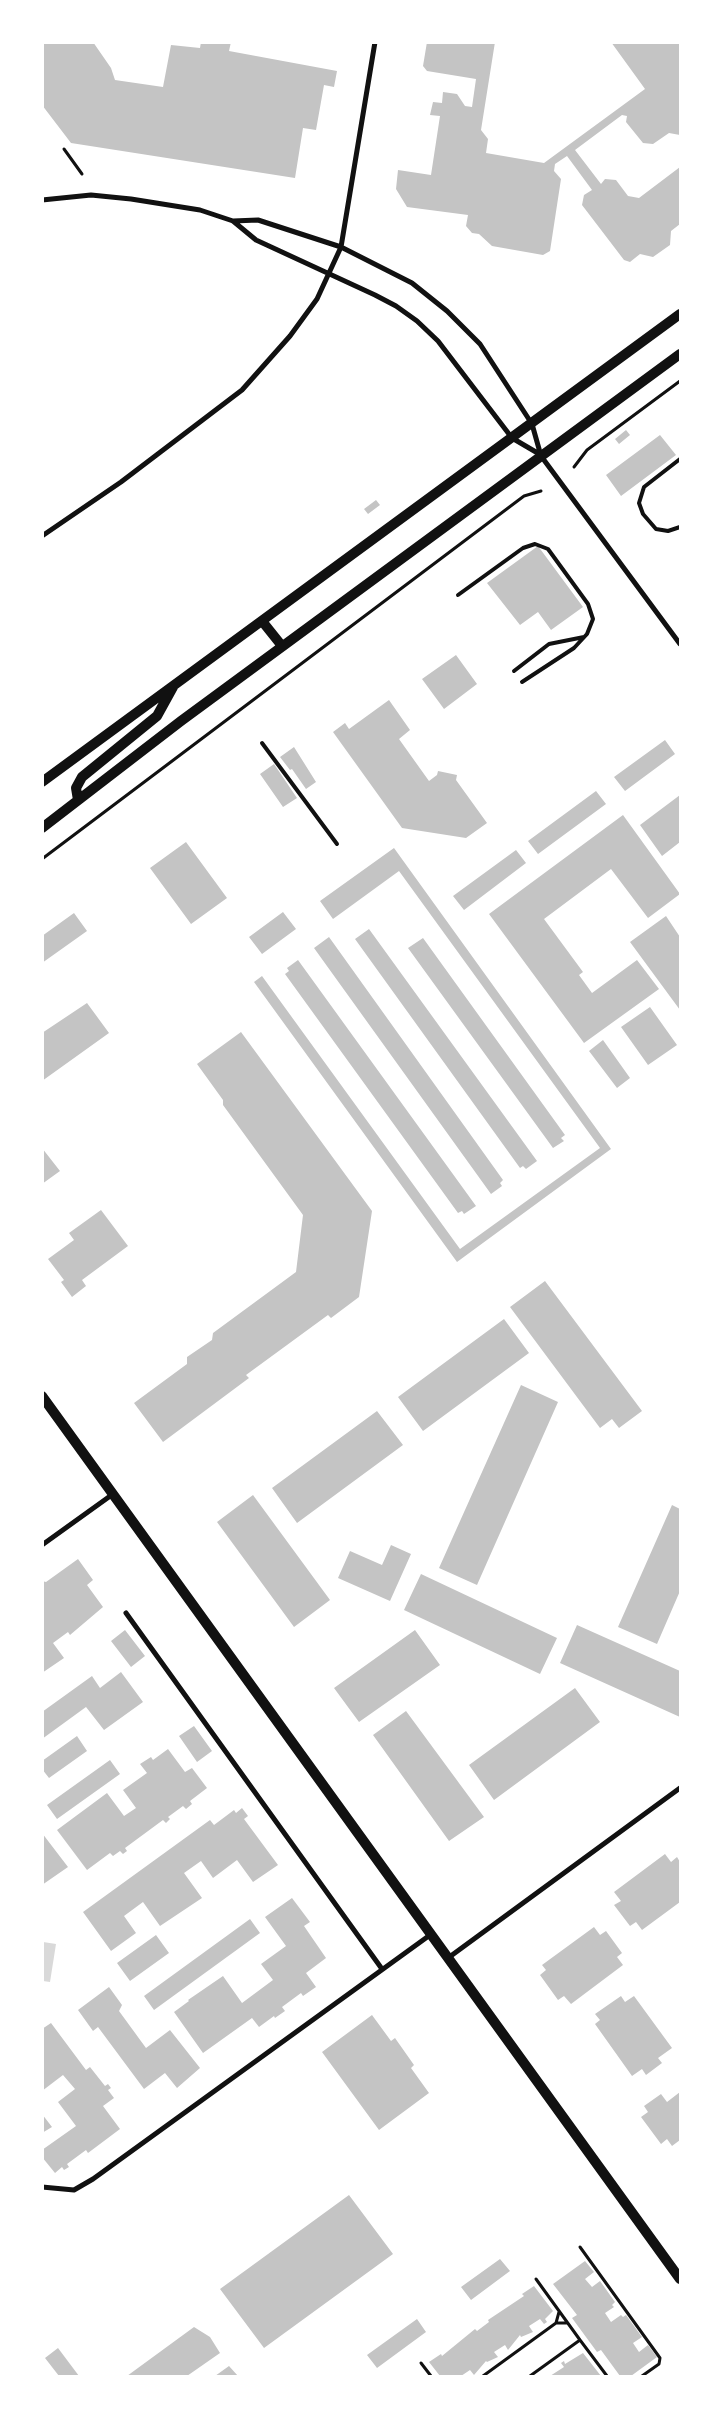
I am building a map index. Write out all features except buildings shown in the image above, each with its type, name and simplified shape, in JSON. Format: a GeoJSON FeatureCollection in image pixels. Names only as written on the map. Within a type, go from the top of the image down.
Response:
{"type":"FeatureCollection","features":[{"type":"Feature","properties":{"kind":"main road"},"geometry":{"type":"LineString","coordinates":[[42,782],[680,314]]}},
{"type":"Feature","properties":{"kind":"main road"},"geometry":{"type":"LineString","coordinates":[[42,828],[180,721],[680,354]]}},
{"type":"Feature","properties":{"kind":"main road"},"geometry":{"type":"LineString","coordinates":[[262,621],[282,646]]}},
{"type":"Feature","properties":{"kind":"main road"},"geometry":{"type":"LineString","coordinates":[[78,800],[76,788],[82,777],[157,716],[174,684]]}},
{"type":"Feature","properties":{"kind":"main road"},"geometry":{"type":"LineString","coordinates":[[42,1396],[680,2279]]}},
{"type":"Feature","properties":{"kind":"street"},"geometry":{"type":"LineString","coordinates":[[42,536],[122,482],[242,390],[290,336],[317,298],[341,247],[375,42]]}},
{"type":"Feature","properties":{"kind":"street"},"geometry":{"type":"LineString","coordinates":[[42,200],[91,195],[200,210],[233,222],[256,240],[382,298],[417,320],[438,341],[512,438],[541,456]]}},
{"type":"Feature","properties":{"kind":"street"},"geometry":{"type":"LineString","coordinates":[[233,222],[258,220],[341,247],[412,283],[447,311],[480,344],[532,424],[541,456],[680,644]]}},
{"type":"Feature","properties":{"kind":"street"},"geometry":{"type":"LineString","coordinates":[[42,1545],[113,1494]]}},
{"type":"Feature","properties":{"kind":"street"},"geometry":{"type":"LineString","coordinates":[[126,1613],[382,1969]]}},
{"type":"Feature","properties":{"kind":"street"},"geometry":{"type":"LineString","coordinates":[[448,1959],[680,1788]]}},
{"type":"Feature","properties":{"kind":"street"},"geometry":{"type":"LineString","coordinates":[[42,2187],[74,2190],[93,2179],[430,1935]]}},
{"type":"Feature","properties":{"kind":"lane"},"geometry":{"type":"LineString","coordinates":[[680,459],[644,487],[639,503],[643,514],[656,529],[668,531],[680,527]]}},
{"type":"Feature","properties":{"kind":"lane"},"geometry":{"type":"LineString","coordinates":[[458,595],[528,545],[540,544],[548,549],[592,611],[592,625],[574,648],[522,682]]}},
{"type":"Feature","properties":{"kind":"lane"},"geometry":{"type":"LineString","coordinates":[[514,670],[549,644],[584,637]]}},
{"type":"Feature","properties":{"kind":"lane"},"geometry":{"type":"LineString","coordinates":[[262,743],[337,844]]}},
{"type":"Feature","properties":{"kind":"path"},"geometry":{"type":"LineString","coordinates":[[64,149],[82,174]]}},
{"type":"Feature","properties":{"kind":"path"},"geometry":{"type":"LineString","coordinates":[[574,467],[587,450],[680,381]]}},
{"type":"Feature","properties":{"kind":"path"},"geometry":{"type":"LineString","coordinates":[[42,859],[524,496],[541,490]]}},
{"type":"Feature","properties":{"kind":"path"},"geometry":{"type":"LineString","coordinates":[[580,2247],[660,2358],[659,2364],[642,2376]]}},
{"type":"Feature","properties":{"kind":"path"},"geometry":{"type":"LineString","coordinates":[[536,2279],[607,2376]]}},
{"type":"Feature","properties":{"kind":"path"},"geometry":{"type":"LineString","coordinates":[[483,2376],[556,2323],[560,2312]]}},
{"type":"Feature","properties":{"kind":"path"},"geometry":{"type":"LineString","coordinates":[[556,2323],[568,2323]]}},
{"type":"Feature","properties":{"kind":"path"},"geometry":{"type":"LineString","coordinates":[[530,2376],[580,2340]]}},
{"type":"Feature","properties":{"kind":"path"},"geometry":{"type":"LineString","coordinates":[[421,2362],[432,2376]]}},
{"type":"Feature","properties":{"kind":"shaded area"},"geometry":{"type":"Polygon","coordinates":[[[43,1942],[56,1944],[50,1982],[43,1981],[43,1942]]]}}]}
